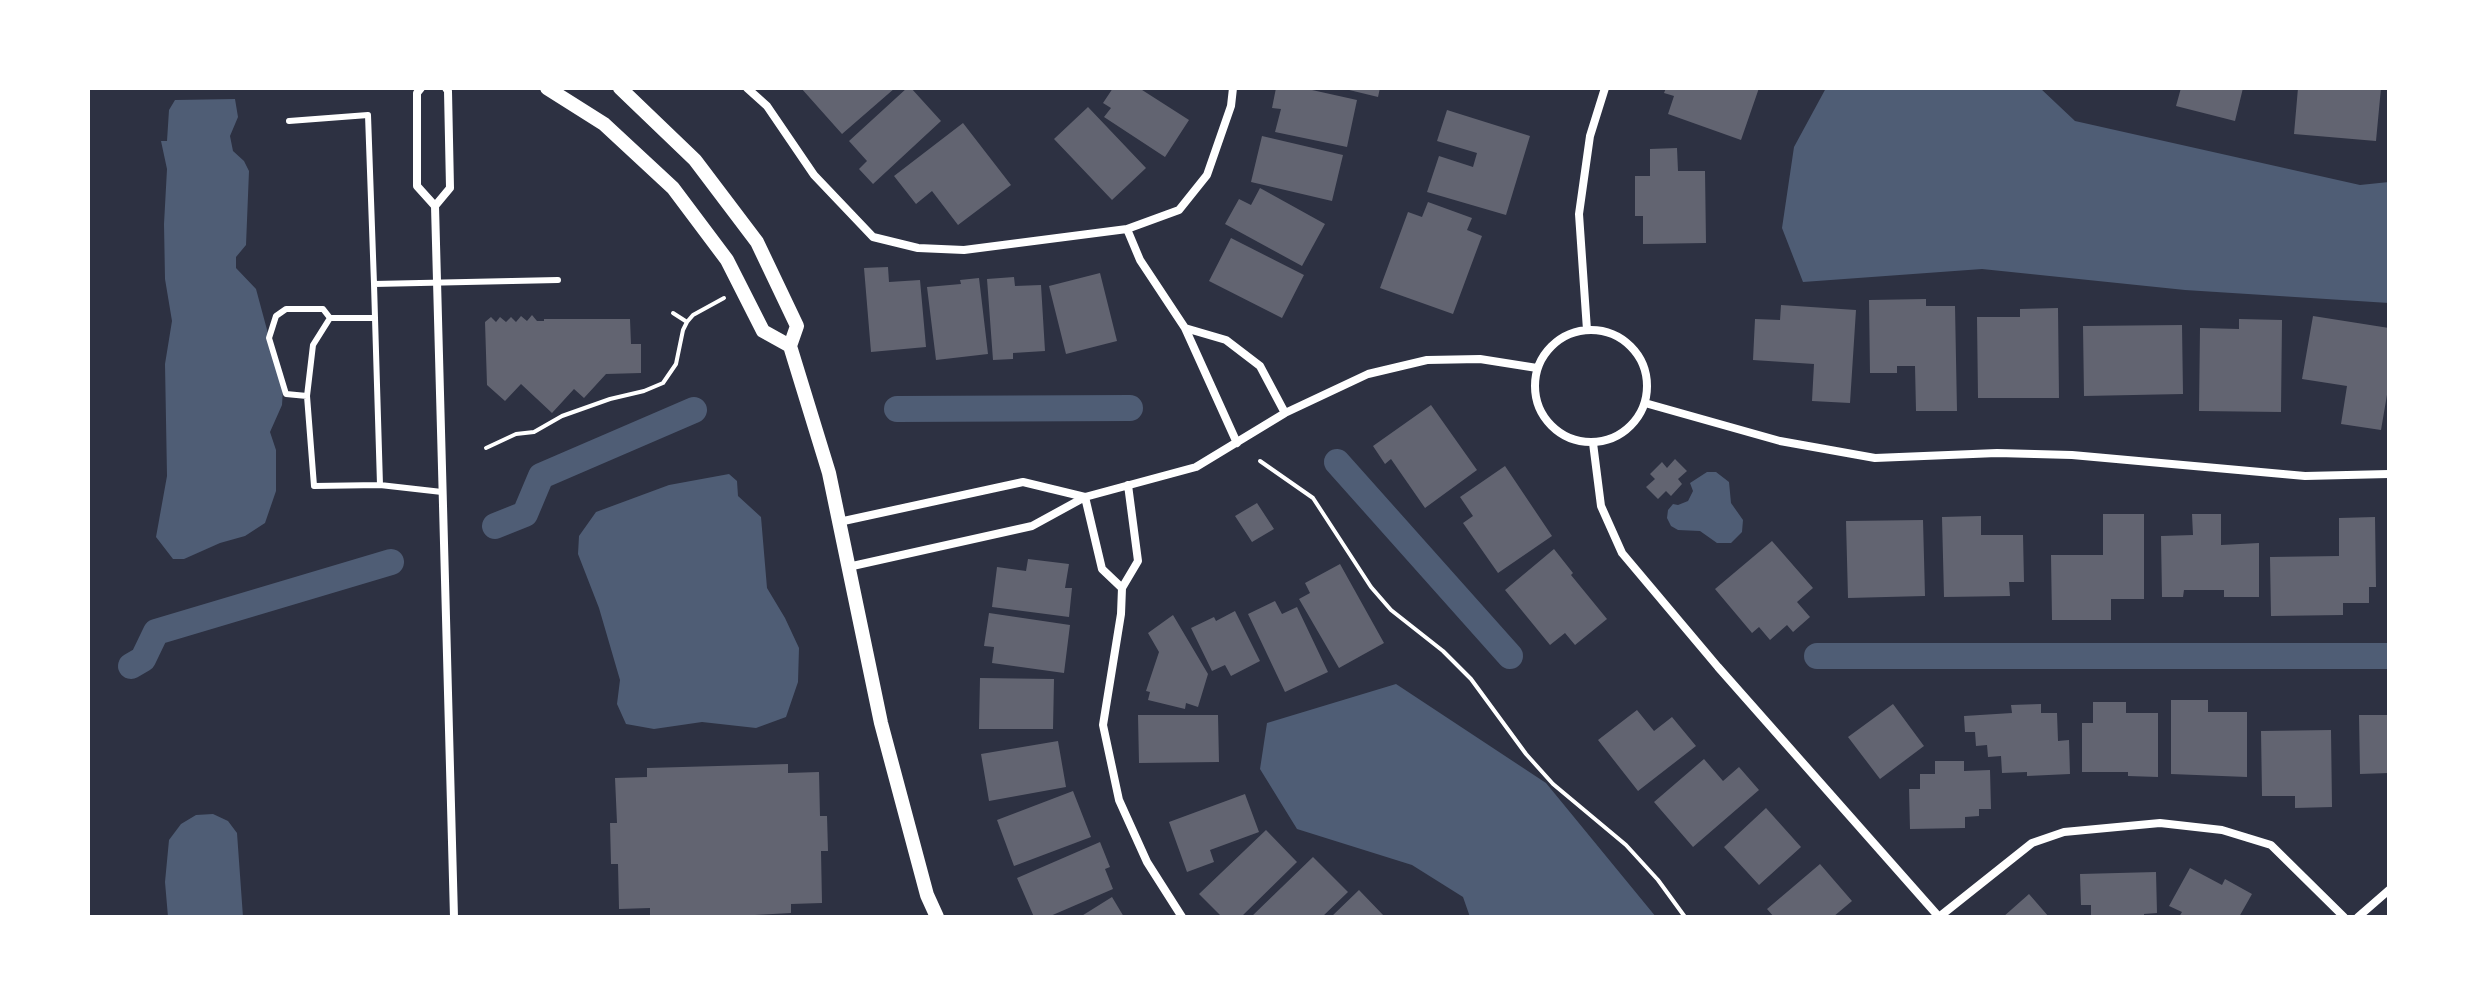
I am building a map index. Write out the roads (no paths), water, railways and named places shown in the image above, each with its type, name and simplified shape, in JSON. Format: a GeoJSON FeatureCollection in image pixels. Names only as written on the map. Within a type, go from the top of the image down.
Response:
{"type":"FeatureCollection","features":[{"type":"Feature","properties":{"kind":"street"},"geometry":{"type":"LineString","coordinates":[[421,88],[417,93],[417,186],[435,206],[454,917]]}},
{"type":"Feature","properties":{"kind":"street"},"geometry":{"type":"LineString","coordinates":[[435,206],[450,188],[446,88]]}},
{"type":"Feature","properties":{"kind":"street"},"geometry":{"type":"LineString","coordinates":[[547,88],[604,124],[673,188],[727,260],[763,331],[790,346]]}},
{"type":"Feature","properties":{"kind":"street"},"geometry":{"type":"LineString","coordinates":[[620,88],[695,160],[757,242],[797,326],[790,346],[829,473],[881,723],[927,895],[937,917]]}},
{"type":"Feature","properties":{"kind":"street"},"geometry":{"type":"LineString","coordinates":[[747,88],[767,106],[814,175],[873,237],[918,248],[964,250],[1127,229],[1179,210],[1207,175],[1231,106],[1233,88]]}},
{"type":"Feature","properties":{"kind":"street"},"geometry":{"type":"LineString","coordinates":[[1587,330],[1579,214],[1590,136],[1605,88]]}},
{"type":"Feature","properties":{"kind":"street"},"geometry":{"type":"LineString","coordinates":[[1127,229],[1140,260],[1185,328],[1237,443]]}},
{"type":"Feature","properties":{"kind":"street"},"geometry":{"type":"LineString","coordinates":[[1185,328],[1226,340],[1260,366],[1285,413]]}},
{"type":"Feature","properties":{"kind":"street"},"geometry":{"type":"LineString","coordinates":[[1587,330],[1614,335],[1635,351],[1644,367],[1647,385],[1645,403],[1626,431],[1593,443],[1575,441],[1559,433],[1546,420],[1536,395],[1537,368],[1545,354],[1556,342],[1571,333],[1587,330]]}},
{"type":"Feature","properties":{"kind":"street"},"geometry":{"type":"LineString","coordinates":[[848,567],[1032,526],[1085,497],[1196,467],[1285,413],[1368,374],[1427,360],[1480,359],[1537,368]]}},
{"type":"Feature","properties":{"kind":"street"},"geometry":{"type":"LineString","coordinates":[[1645,403],[1780,441],[1875,458],[1997,453],[2072,455],[2305,476],[2389,474]]}},
{"type":"Feature","properties":{"kind":"street"},"geometry":{"type":"LineString","coordinates":[[1593,443],[1601,506],[1622,553],[1718,667],[1939,917],[2032,843],[2064,832],[2160,823],[2222,830],[2271,845],[2344,917]]}},
{"type":"Feature","properties":{"kind":"street"},"geometry":{"type":"LineString","coordinates":[[839,522],[1023,482],[1085,497]]}},
{"type":"Feature","properties":{"kind":"street"},"geometry":{"type":"LineString","coordinates":[[1128,485],[1138,561],[1122,588],[1121,614],[1103,725],[1119,800],[1147,862],[1182,917]]}},
{"type":"Feature","properties":{"kind":"street"},"geometry":{"type":"LineString","coordinates":[[1085,497],[1102,569],[1122,588]]}},
{"type":"Feature","properties":{"kind":"street"},"geometry":{"type":"LineString","coordinates":[[2358,917],[2389,890]]}},
{"type":"Feature","properties":{"kind":"lane"},"geometry":{"type":"LineString","coordinates":[[289,121],[368,115],[380,485]]}},
{"type":"Feature","properties":{"kind":"lane"},"geometry":{"type":"LineString","coordinates":[[374,284],[558,280]]}},
{"type":"Feature","properties":{"kind":"lane"},"geometry":{"type":"LineString","coordinates":[[307,396],[286,394],[269,338],[276,316],[286,309],[323,309],[330,318]]}},
{"type":"Feature","properties":{"kind":"lane"},"geometry":{"type":"LineString","coordinates":[[330,318],[375,318]]}},
{"type":"Feature","properties":{"kind":"lane"},"geometry":{"type":"LineString","coordinates":[[330,318],[313,345],[307,396],[314,486],[380,485],[442,492]]}},
{"type":"Feature","properties":{"kind":"water"},"geometry":{"type":"Polygon","coordinates":[[[1826,88],[2040,88],[2075,121],[2360,185],[2389,182],[2389,303],[2185,290],[1982,269],[1803,282],[1782,228],[1794,147],[1826,88]]]}},
{"type":"Feature","properties":{"kind":"water"},"geometry":{"type":"Polygon","coordinates":[[[235,99],[238,117],[230,136],[233,151],[249,171],[246,245],[236,257],[236,268],[256,289],[283,389],[282,405],[270,432],[276,450],[276,491],[265,523],[245,536],[184,559],[173,559],[156,537],[167,476],[165,364],[172,321],[165,279],[167,169],[161,141],[167,141],[169,110],[175,100],[235,99]]]}},
{"type":"Feature","properties":{"kind":"water"},"geometry":{"type":"Polygon","coordinates":[[[1707,472],[1716,472],[1729,482],[1731,503],[1743,520],[1742,532],[1731,543],[1717,543],[1700,531],[1678,530],[1671,526],[1667,518],[1673,504],[1688,501],[1693,491],[1690,483],[1707,472]]]}},
{"type":"Feature","properties":{"kind":"water"},"geometry":{"type":"Polygon","coordinates":[[[729,474],[737,481],[738,496],[761,517],[767,588],[799,648],[798,682],[786,717],[756,728],[702,722],[654,729],[626,724],[617,704],[620,680],[599,608],[578,554],[579,536],[596,512],[669,485],[729,474]]]}},
{"type":"Feature","properties":{"kind":"water"},"geometry":{"type":"Polygon","coordinates":[[[1396,684],[1546,783],[1656,917],[1470,917],[1463,897],[1412,865],[1297,829],[1260,769],[1267,723],[1396,684]]]}},
{"type":"Feature","properties":{"kind":"water"},"geometry":{"type":"Polygon","coordinates":[[[213,814],[228,821],[237,833],[243,917],[168,917],[165,882],[169,840],[181,824],[196,815],[213,814]]]}},
{"type":"Feature","properties":{"kind":"waterway"},"geometry":{"type":"LineString","coordinates":[[897,409],[1130,408]]}},
{"type":"Feature","properties":{"kind":"waterway"},"geometry":{"type":"LineString","coordinates":[[495,526],[525,514],[541,476],[694,410]]}},
{"type":"Feature","properties":{"kind":"waterway"},"geometry":{"type":"LineString","coordinates":[[1337,462],[1510,656]]}},
{"type":"Feature","properties":{"kind":"waterway"},"geometry":{"type":"LineString","coordinates":[[131,666],[143,659],[156,632],[391,562]]}},
{"type":"Feature","properties":{"kind":"waterway"},"geometry":{"type":"LineString","coordinates":[[1817,656],[2389,656]]}}]}
